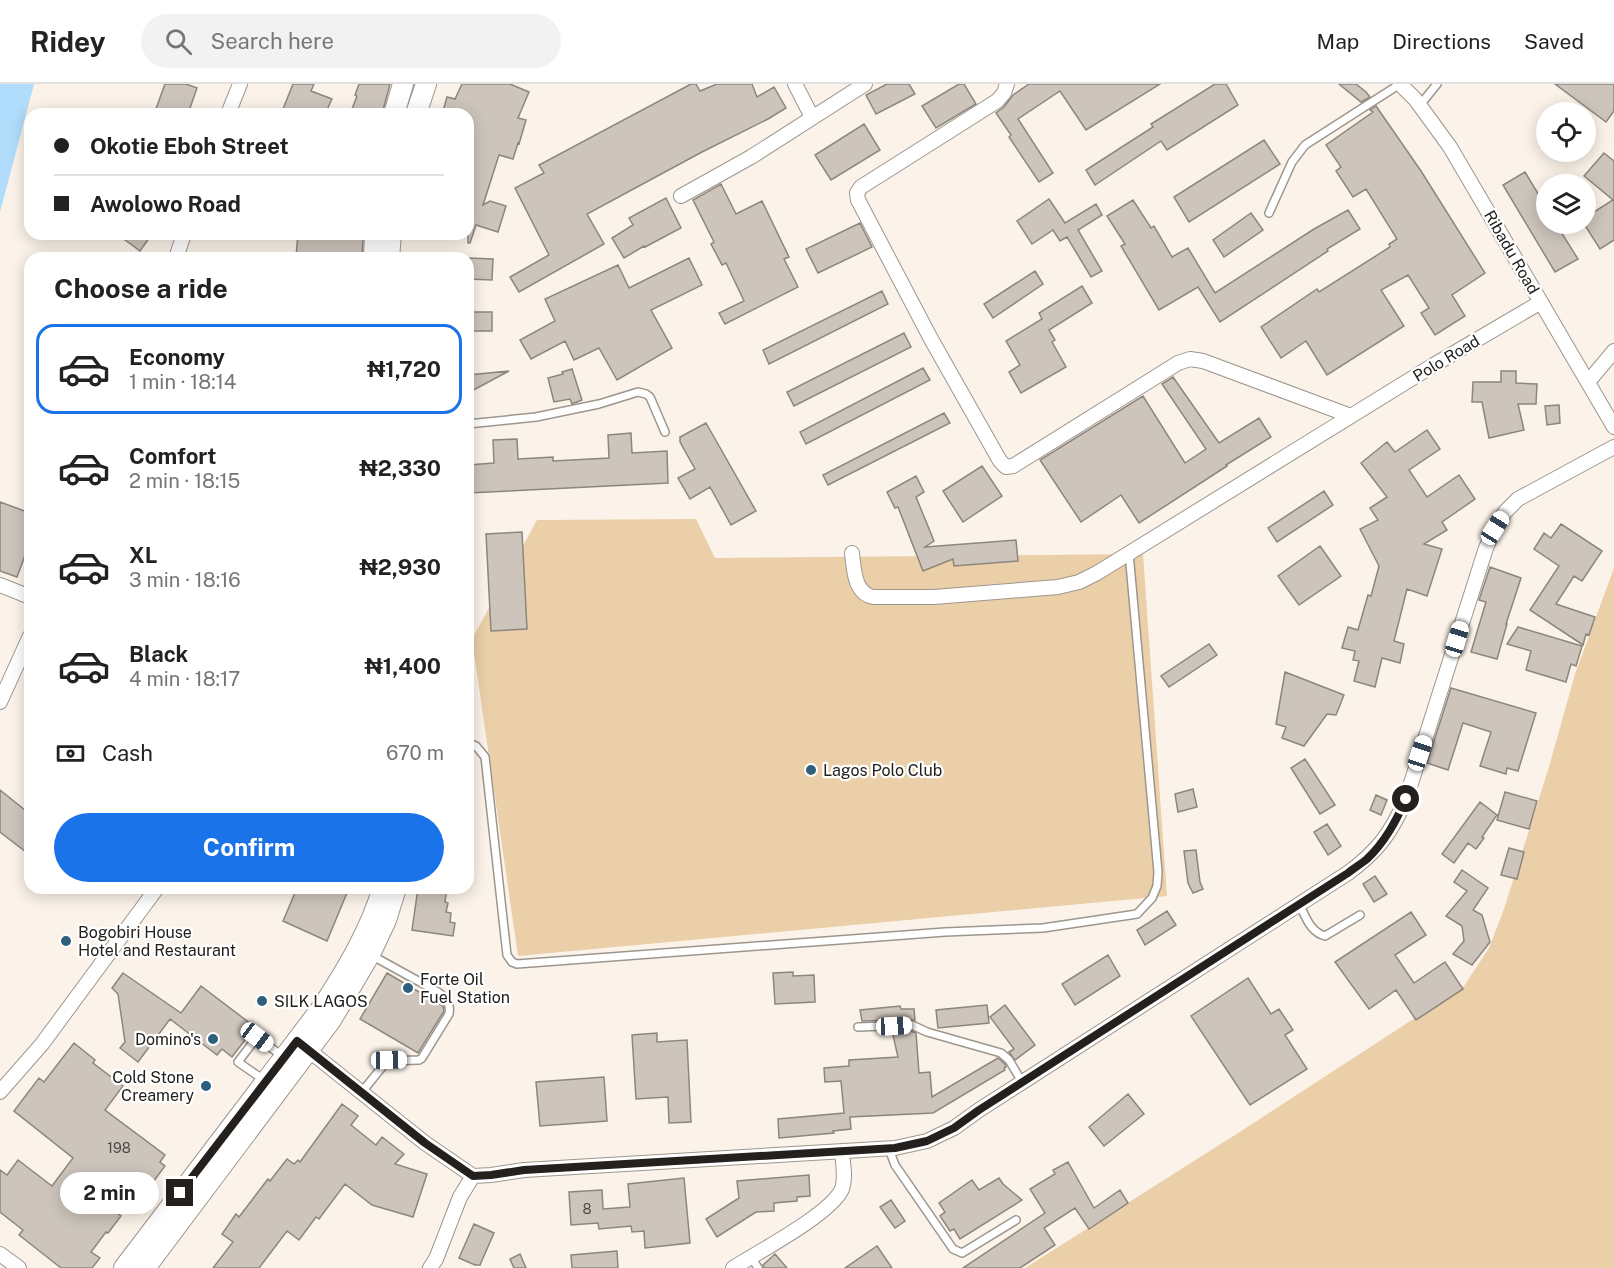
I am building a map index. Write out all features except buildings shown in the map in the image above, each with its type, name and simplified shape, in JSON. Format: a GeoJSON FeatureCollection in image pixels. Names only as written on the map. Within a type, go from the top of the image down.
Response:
{"type":"FeatureCollection","features":[{"type":"Feature","properties":{"kind":"main road"},"geometry":{"type":"LineString","coordinates":[[395,108],[403,84]]}},
{"type":"Feature","properties":{"kind":"main road"},"geometry":{"type":"LineString","coordinates":[[418,108],[426,84]]}},
{"type":"Feature","properties":{"kind":"main road"},"geometry":{"type":"LineString","coordinates":[[145,1268],[303,1045],[365,934],[381,894]]}},
{"type":"Feature","properties":{"kind":"main road"},"geometry":{"type":"LineString","coordinates":[[124,1268],[284,1058],[303,1045],[331,1020],[370,954],[386,920],[394,894]]}},
{"type":"Feature","properties":{"kind":"street"},"geometry":{"type":"LineString","coordinates":[[230,108],[240,84]]}},
{"type":"Feature","properties":{"kind":"street"},"geometry":{"type":"LineString","coordinates":[[795,84],[812,117]]}},
{"type":"Feature","properties":{"kind":"street"},"geometry":{"type":"LineString","coordinates":[[681,196],[750,157],[865,84]]}},
{"type":"Feature","properties":{"kind":"street"},"geometry":{"type":"LineString","coordinates":[[1007,84],[1004,93],[997,100],[861,187],[857,193],[858,200],[931,339],[1000,461],[1006,467],[1013,466],[1179,363],[1190,359],[1351,416]]}},
{"type":"Feature","properties":{"kind":"street","name":"Ribadu Road"},"geometry":{"type":"LineString","coordinates":[[1400,84],[1420,105],[1450,147],[1614,427]]}},
{"type":"Feature","properties":{"kind":"street","name":"Polo Road"},"geometry":{"type":"LineString","coordinates":[[852,553],[860,590],[866,595],[934,597],[1059,587],[1079,582],[1541,302]]}},
{"type":"Feature","properties":{"kind":"street"},"geometry":{"type":"LineString","coordinates":[[1588,382],[1614,351]]}},
{"type":"Feature","properties":{"kind":"street"},"geometry":{"type":"LineString","coordinates":[[303,1045],[425,1143],[473,1176],[524,1170],[889,1149],[927,1141],[954,1128],[1367,859],[1383,840],[1406,799],[1486,548],[1495,528],[1505,512],[1518,499],[1614,447]]}},
{"type":"Feature","properties":{"kind":"street"},"geometry":{"type":"LineString","coordinates":[[0,585],[24,595]]}},
{"type":"Feature","properties":{"kind":"street"},"geometry":{"type":"LineString","coordinates":[[0,702],[24,649]]}},
{"type":"Feature","properties":{"kind":"street"},"geometry":{"type":"LineString","coordinates":[[0,1092],[42,1044],[153,894]]}},
{"type":"Feature","properties":{"kind":"street"},"geometry":{"type":"LineString","coordinates":[[733,1268],[754,1262],[833,1203],[842,1189],[844,1172],[842,1152]]}},
{"type":"Feature","properties":{"kind":"street"},"geometry":{"type":"LineString","coordinates":[[430,1268],[436,1259],[460,1197],[473,1176]]}},
{"type":"Feature","properties":{"kind":"street"},"geometry":{"type":"LineString","coordinates":[[0,1254],[19,1268]]}},
{"type":"Feature","properties":{"kind":"lane"},"geometry":{"type":"LineString","coordinates":[[1269,213],[1292,162],[1305,145],[1400,84]]}},
{"type":"Feature","properties":{"kind":"lane"},"geometry":{"type":"LineString","coordinates":[[1420,105],[1437,84]]}},
{"type":"Feature","properties":{"kind":"lane"},"geometry":{"type":"LineString","coordinates":[[474,423],[536,417],[599,404],[638,392],[650,398],[665,432]]}},
{"type":"Feature","properties":{"kind":"lane"},"geometry":{"type":"LineString","coordinates":[[474,745],[485,757],[507,955],[512,962],[517,964],[945,932],[1043,928],[1137,914],[1152,898],[1157,886],[1158,872],[1128,553]]}},
{"type":"Feature","properties":{"kind":"lane"},"geometry":{"type":"LineString","coordinates":[[1299,904],[1311,927],[1317,934],[1324,936],[1360,915]]}},
{"type":"Feature","properties":{"kind":"lane"},"geometry":{"type":"LineString","coordinates":[[361,1093],[387,1061],[422,1058],[449,1014],[450,1008],[445,998],[438,992],[370,954]]}},
{"type":"Feature","properties":{"kind":"lane"},"geometry":{"type":"LineString","coordinates":[[858,1027],[912,1025],[927,1032],[1001,1053],[1010,1060],[1022,1082]]}},
{"type":"Feature","properties":{"kind":"lane"},"geometry":{"type":"LineString","coordinates":[[265,1082],[238,1062],[257,1037],[284,1058]]}},
{"type":"Feature","properties":{"kind":"lane"},"geometry":{"type":"LineString","coordinates":[[889,1149],[895,1165],[957,1252],[962,1253],[1016,1220]]}},
{"type":"Feature","properties":{"kind":"shaded area","name":"Lagos Polo Club"},"geometry":{"type":"Polygon","coordinates":[[[696,519],[715,558],[1143,554],[1167,896],[518,956],[474,653],[474,635],[537,520],[696,519]]]}},
{"type":"Feature","properties":{"kind":"shaded area"},"geometry":{"type":"Polygon","coordinates":[[[1614,568],[1614,1268],[1025,1268],[1464,986],[1489,948],[1504,909],[1549,767],[1575,674],[1614,568]]]}},
{"type":"Feature","properties":{"kind":"water"},"geometry":{"type":"Polygon","coordinates":[[[0,84],[34,84],[28,108],[24,108],[24,122],[0,212],[0,84]]]}},
{"type":"Feature","properties":{"kind":"place","name":"Lagos Polo Club"},"geometry":{"type":"Point","coordinates":[811,770]}},
{"type":"Feature","properties":{"kind":"place","name":"Bogobiri House Hotel and Restaurant"},"geometry":{"type":"Point","coordinates":[66,941]}},
{"type":"Feature","properties":{"kind":"place","name":"Forte Oil Fuel Station"},"geometry":{"type":"Point","coordinates":[408,988]}},
{"type":"Feature","properties":{"kind":"place","name":"SILK LAGOS"},"geometry":{"type":"Point","coordinates":[262,1001]}},
{"type":"Feature","properties":{"kind":"place","name":"Domino's"},"geometry":{"type":"Point","coordinates":[213,1039]}},
{"type":"Feature","properties":{"kind":"place","name":"Cold Stone Creamery"},"geometry":{"type":"Point","coordinates":[206,1086]}},
{"type":"Feature","properties":{"kind":"route"},"geometry":{"type":"LineString","coordinates":[[180,1193],[297,1041],[425,1143],[473,1176],[524,1170],[895,1148],[927,1141],[954,1128],[1348,873],[1367,859],[1383,840],[1406,799]]}}]}
